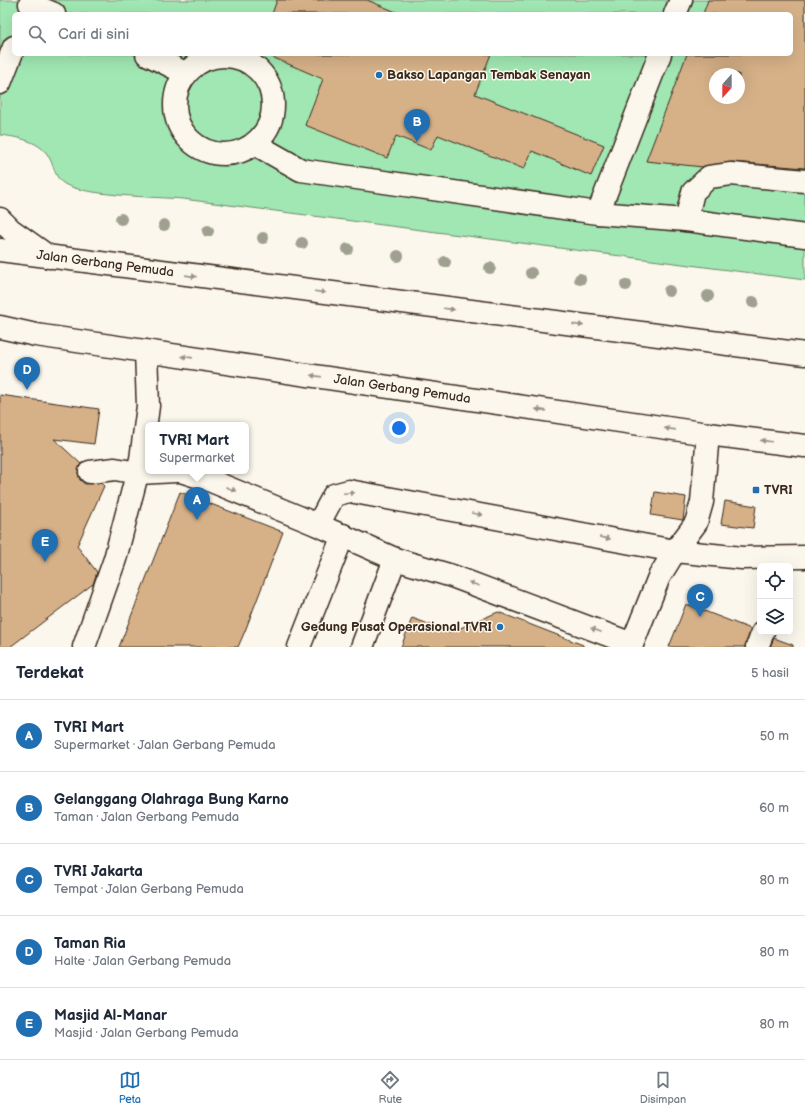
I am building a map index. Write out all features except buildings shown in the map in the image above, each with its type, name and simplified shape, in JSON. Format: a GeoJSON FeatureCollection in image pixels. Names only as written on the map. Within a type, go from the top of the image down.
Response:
{"type":"FeatureCollection","features":[{"type":"Feature","properties":{"kind":"main road"},"geometry":{"type":"LineString","coordinates":[[676,12],[681,0]]}},
{"type":"Feature","properties":{"kind":"main road"},"geometry":{"type":"LineString","coordinates":[[30,6],[48,12]]}},
{"type":"Feature","properties":{"kind":"main road"},"geometry":{"type":"LineString","coordinates":[[0,42],[12,46]]}},
{"type":"Feature","properties":{"kind":"main road"},"geometry":{"type":"LineString","coordinates":[[0,83],[12,52]]}},
{"type":"Feature","properties":{"kind":"main road"},"geometry":{"type":"LineString","coordinates":[[151,56],[185,72]]}},
{"type":"Feature","properties":{"kind":"main road"},"geometry":{"type":"LineString","coordinates":[[222,56],[204,59],[185,72],[174,95],[175,119],[188,140],[209,153],[233,154],[255,144],[270,126],[274,102],[267,79],[250,62],[231,56]]}},
{"type":"Feature","properties":{"kind":"main road"},"geometry":{"type":"LineString","coordinates":[[598,213],[659,56]]}},
{"type":"Feature","properties":{"kind":"main road"},"geometry":{"type":"LineString","coordinates":[[255,144],[301,170],[598,213],[686,220],[805,236]]}},
{"type":"Feature","properties":{"kind":"main road"},"geometry":{"type":"LineString","coordinates":[[686,220],[693,192],[709,177],[731,174],[805,181]]}},
{"type":"Feature","properties":{"kind":"main road"},"geometry":{"type":"LineString","coordinates":[[0,219],[11,230],[49,257]]}},
{"type":"Feature","properties":{"kind":"main road","name":"Jalan Gerbang Pemuda"},"geometry":{"type":"LineString","coordinates":[[0,250],[805,354]]}},
{"type":"Feature","properties":{"kind":"main road","name":"Jalan Gerbang Pemuda"},"geometry":{"type":"LineString","coordinates":[[0,327],[36,335],[708,434],[805,446]]}},
{"type":"Feature","properties":{"kind":"main road"},"geometry":{"type":"LineString","coordinates":[[146,351],[148,406],[146,422]]}},
{"type":"Feature","properties":{"kind":"main road"},"geometry":{"type":"LineString","coordinates":[[84,647],[115,559],[138,473],[145,426]]}},
{"type":"Feature","properties":{"kind":"main road"},"geometry":{"type":"LineString","coordinates":[[190,474],[209,480],[343,535],[395,559],[452,576],[632,645],[660,577],[675,550],[696,523],[702,502],[708,434]]}},
{"type":"Feature","properties":{"kind":"main road"},"geometry":{"type":"LineString","coordinates":[[90,472],[115,468],[138,473],[145,473]]}},
{"type":"Feature","properties":{"kind":"main road"},"geometry":{"type":"LineString","coordinates":[[318,525],[334,495],[349,491],[675,550],[742,558],[795,560]]}},
{"type":"Feature","properties":{"kind":"main road"},"geometry":{"type":"LineString","coordinates":[[299,647],[343,535]]}},
{"type":"Feature","properties":{"kind":"main road"},"geometry":{"type":"LineString","coordinates":[[362,647],[395,559]]}},
{"type":"Feature","properties":{"kind":"main road"},"geometry":{"type":"LineString","coordinates":[[757,647],[762,635]]}},
{"type":"Feature","properties":{"kind":"green space"},"geometry":{"type":"Polygon","coordinates":[[[0,0],[805,0],[805,280],[183,199],[86,191],[72,187],[60,181],[46,153],[35,144],[21,139],[0,135],[0,0]]]}},
{"type":"Feature","properties":{"kind":"place","name":"Bakso Lapangan Tembak Senayan"},"geometry":{"type":"Point","coordinates":[379,75]}},
{"type":"Feature","properties":{"kind":"place","name":"Gelanggang Olahraga Bung Karno"},"geometry":{"type":"Point","coordinates":[417,142]}},
{"type":"Feature","properties":{"kind":"place","name":"Taman Ria"},"geometry":{"type":"Point","coordinates":[27,390]}},
{"type":"Feature","properties":{"kind":"place","name":"TVRI"},"geometry":{"type":"Point","coordinates":[756,490]}},
{"type":"Feature","properties":{"kind":"place","name":"TVRI Mart"},"geometry":{"type":"Point","coordinates":[197,520]}},
{"type":"Feature","properties":{"kind":"place","name":"Masjid Al-Manar"},"geometry":{"type":"Point","coordinates":[45,562]}},
{"type":"Feature","properties":{"kind":"place","name":"TVRI Jakarta"},"geometry":{"type":"Point","coordinates":[700,617]}},
{"type":"Feature","properties":{"kind":"place","name":"Gedung Pusat Operasional TVRI"},"geometry":{"type":"Point","coordinates":[500,627]}}]}
